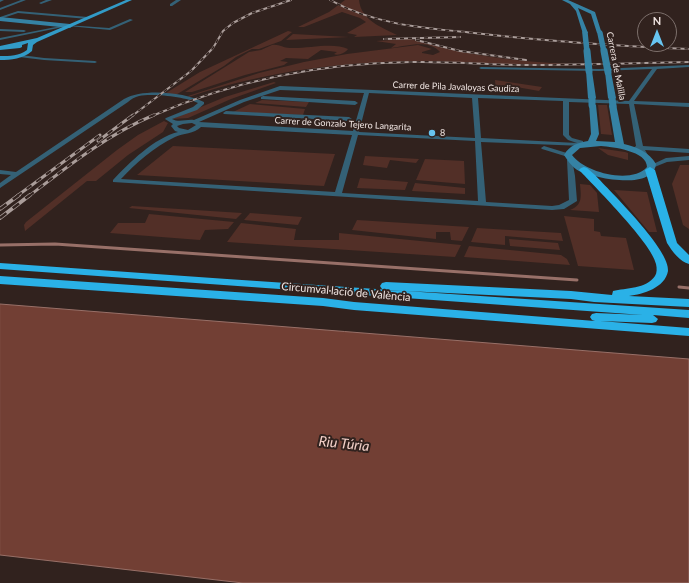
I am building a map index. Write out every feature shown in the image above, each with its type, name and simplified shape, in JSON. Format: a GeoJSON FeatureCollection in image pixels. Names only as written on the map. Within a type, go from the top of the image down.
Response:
{"type":"FeatureCollection","features":[{"type":"Feature","properties":{"kind":"highway"},"geometry":{"type":"LineString","coordinates":[[651,168],[672,243],[689,261]]}},
{"type":"Feature","properties":{"kind":"highway"},"geometry":{"type":"LineString","coordinates":[[571,295],[632,292],[653,284],[662,272],[662,264],[656,251],[584,170]]}},
{"type":"Feature","properties":{"kind":"highway","name":"Circumval·lació de València"},"geometry":{"type":"LineString","coordinates":[[0,266],[205,280],[235,284],[689,314]]}},
{"type":"Feature","properties":{"kind":"highway"},"geometry":{"type":"LineString","coordinates":[[205,280],[236,278],[571,295],[594,298],[689,303]]}},
{"type":"Feature","properties":{"kind":"highway","name":"Circumval·lació de València"},"geometry":{"type":"LineString","coordinates":[[0,280],[323,302],[354,306],[689,332]]}},
{"type":"Feature","properties":{"kind":"highway"},"geometry":{"type":"LineString","coordinates":[[323,302],[354,301],[576,317],[689,320]]}},
{"type":"Feature","properties":{"kind":"main road"},"geometry":{"type":"LineString","coordinates":[[0,48],[26,42],[130,0]]}},
{"type":"Feature","properties":{"kind":"main road"},"geometry":{"type":"LineString","coordinates":[[0,58],[21,56],[29,51],[30,44],[68,26]]}},
{"type":"Feature","properties":{"kind":"main road"},"geometry":{"type":"LineString","coordinates":[[12,46],[29,48]]}},
{"type":"Feature","properties":{"kind":"street"},"geometry":{"type":"LineString","coordinates":[[0,8],[24,0]]}},
{"type":"Feature","properties":{"kind":"street"},"geometry":{"type":"LineString","coordinates":[[41,3],[50,0]]}},
{"type":"Feature","properties":{"kind":"street"},"geometry":{"type":"LineString","coordinates":[[171,5],[179,0]]}},
{"type":"Feature","properties":{"kind":"street","name":"Carrera de Malilla"},"geometry":{"type":"LineString","coordinates":[[564,0],[592,13],[600,34],[622,146]]}},
{"type":"Feature","properties":{"kind":"street","name":"Carrera de Malilla"},"geometry":{"type":"LineString","coordinates":[[571,4],[578,11],[585,33],[595,134],[586,144]]}},
{"type":"Feature","properties":{"kind":"street"},"geometry":{"type":"LineString","coordinates":[[0,19],[18,12],[88,18]]}},
{"type":"Feature","properties":{"kind":"street"},"geometry":{"type":"LineString","coordinates":[[0,19],[110,29],[131,20]]}},
{"type":"Feature","properties":{"kind":"street"},"geometry":{"type":"LineString","coordinates":[[0,39],[68,26]]}},
{"type":"Feature","properties":{"kind":"street"},"geometry":{"type":"LineString","coordinates":[[0,30],[35,33]]}},
{"type":"Feature","properties":{"kind":"street"},"geometry":{"type":"LineString","coordinates":[[0,33],[25,32]]}},
{"type":"Feature","properties":{"kind":"street"},"geometry":{"type":"LineString","coordinates":[[21,56],[95,62]]}},
{"type":"Feature","properties":{"kind":"street"},"geometry":{"type":"LineString","coordinates":[[481,68],[600,70],[689,66]]}},
{"type":"Feature","properties":{"kind":"street"},"geometry":{"type":"LineString","coordinates":[[651,168],[640,148],[631,102],[655,69],[654,68]]}},
{"type":"Feature","properties":{"kind":"street","name":"Carrer de Pila Javaloyas Gaudiza"},"geometry":{"type":"LineString","coordinates":[[197,124],[242,101],[280,88],[689,105]]}},
{"type":"Feature","properties":{"kind":"street"},"geometry":{"type":"LineString","coordinates":[[338,194],[367,92]]}},
{"type":"Feature","properties":{"kind":"street"},"geometry":{"type":"LineString","coordinates":[[0,186],[132,97],[142,94],[200,101],[202,104],[199,106],[168,119],[176,129],[190,130],[198,127],[197,124],[187,122],[176,129],[115,181],[552,208],[569,204],[572,201],[573,198],[569,158],[570,151],[575,147],[586,144]]}},
{"type":"Feature","properties":{"kind":"street"},"geometry":{"type":"LineString","coordinates":[[475,97],[482,203]]}},
{"type":"Feature","properties":{"kind":"street"},"geometry":{"type":"LineString","coordinates":[[263,98],[355,103]]}},
{"type":"Feature","properties":{"kind":"street"},"geometry":{"type":"LineString","coordinates":[[566,100],[566,134],[570,138],[586,144],[689,151]]}},
{"type":"Feature","properties":{"kind":"street"},"geometry":{"type":"LineString","coordinates":[[226,113],[349,119]]}},
{"type":"Feature","properties":{"kind":"street","name":"Carrer de Gonzalo Tejero Langarita"},"geometry":{"type":"LineString","coordinates":[[197,124],[478,142],[546,148],[569,158]]}},
{"type":"Feature","properties":{"kind":"street","name":"Carrer de Gonzalo Tejero Langarita"},"geometry":{"type":"LineString","coordinates":[[190,130],[356,135]]}},
{"type":"Feature","properties":{"kind":"street","name":"Carrer de Gonzalo Tejero Langarita"},"geometry":{"type":"LineString","coordinates":[[478,142],[586,144]]}},
{"type":"Feature","properties":{"kind":"street"},"geometry":{"type":"LineString","coordinates":[[622,146],[646,157]]}},
{"type":"Feature","properties":{"kind":"street"},"geometry":{"type":"LineString","coordinates":[[569,158],[584,170],[596,174],[623,177],[640,175],[666,160],[689,158]]}},
{"type":"Feature","properties":{"kind":"street"},"geometry":{"type":"LineString","coordinates":[[0,172],[18,174]]}},
{"type":"Feature","properties":{"kind":"shaded area"},"geometry":{"type":"Polygon","coordinates":[[[345,0],[359,0],[364,13],[368,18],[378,26],[397,35],[354,37],[357,35],[347,33],[366,22],[360,18],[342,12],[304,27],[298,27],[329,12],[345,0]]]}},
{"type":"Feature","properties":{"kind":"shaded area"},"geometry":{"type":"Polygon","coordinates":[[[288,31],[292,32],[281,41],[259,49],[252,49],[236,57],[224,66],[174,96],[166,93],[200,72],[288,31]]]}},
{"type":"Feature","properties":{"kind":"shaded area"},"geometry":{"type":"Polygon","coordinates":[[[293,34],[349,37],[286,40],[293,34]]]}},
{"type":"Feature","properties":{"kind":"shaded area"},"geometry":{"type":"Polygon","coordinates":[[[410,39],[430,45],[490,57],[531,62],[572,64],[517,65],[444,61],[396,61],[366,63],[306,69],[276,74],[247,80],[189,97],[188,96],[259,73],[304,62],[347,54],[418,45],[432,49],[422,53],[433,55],[440,52],[435,48],[424,44],[391,48],[396,44],[376,41],[410,39]]]}},
{"type":"Feature","properties":{"kind":"shaded area"},"geometry":{"type":"Polygon","coordinates":[[[272,45],[290,48],[335,46],[348,49],[337,55],[334,54],[337,52],[321,50],[308,59],[286,58],[280,61],[288,62],[284,65],[245,75],[192,92],[185,92],[249,52],[261,50],[272,45]]]}},
{"type":"Feature","properties":{"kind":"shaded area"},"geometry":{"type":"Polygon","coordinates":[[[495,80],[542,87],[539,91],[511,86],[508,91],[518,92],[517,94],[496,93],[495,80]]]}},
{"type":"Feature","properties":{"kind":"shaded area"},"geometry":{"type":"Polygon","coordinates":[[[274,82],[276,83],[231,99],[188,118],[172,119],[225,97],[274,82]]]}},
{"type":"Feature","properties":{"kind":"shaded area"},"geometry":{"type":"Polygon","coordinates":[[[262,100],[309,102],[306,107],[255,103],[262,100]]]}},
{"type":"Feature","properties":{"kind":"shaded area"},"geometry":{"type":"Polygon","coordinates":[[[250,104],[305,109],[303,115],[233,112],[250,104]]]}},
{"type":"Feature","properties":{"kind":"shaded area"},"geometry":{"type":"Polygon","coordinates":[[[598,105],[607,105],[612,135],[601,134],[598,105]]]}},
{"type":"Feature","properties":{"kind":"shaded area"},"geometry":{"type":"Polygon","coordinates":[[[164,121],[168,123],[163,132],[128,155],[96,181],[87,181],[25,231],[24,225],[26,222],[117,150],[138,135],[164,121]]]}},
{"type":"Feature","properties":{"kind":"shaded area"},"geometry":{"type":"Polygon","coordinates":[[[173,146],[335,154],[324,186],[137,175],[173,146]]]}},
{"type":"Feature","properties":{"kind":"shaded area"},"geometry":{"type":"Polygon","coordinates":[[[598,148],[628,153],[628,160],[608,155],[598,148]]]}},
{"type":"Feature","properties":{"kind":"shaded area"},"geometry":{"type":"Polygon","coordinates":[[[365,156],[419,159],[416,163],[390,160],[387,168],[363,165],[365,156]]]}},
{"type":"Feature","properties":{"kind":"shaded area"},"geometry":{"type":"Polygon","coordinates":[[[425,159],[464,161],[465,184],[416,180],[425,159]]]}},
{"type":"Feature","properties":{"kind":"shaded area"},"geometry":{"type":"Polygon","coordinates":[[[680,165],[689,165],[689,229],[683,225],[672,184],[680,165]]]}},
{"type":"Feature","properties":{"kind":"shaded area"},"geometry":{"type":"Polygon","coordinates":[[[360,178],[408,182],[405,190],[357,188],[360,178]]]}},
{"type":"Feature","properties":{"kind":"shaded area"},"geometry":{"type":"Polygon","coordinates":[[[415,183],[465,188],[465,194],[412,191],[415,183]]]}},
{"type":"Feature","properties":{"kind":"shaded area"},"geometry":{"type":"Polygon","coordinates":[[[580,184],[590,185],[597,193],[599,212],[570,210],[579,203],[581,196],[580,184]]]}},
{"type":"Feature","properties":{"kind":"shaded area"},"geometry":{"type":"Polygon","coordinates":[[[614,190],[647,192],[657,232],[649,232],[614,190]]]}},
{"type":"Feature","properties":{"kind":"shaded area"},"geometry":{"type":"Polygon","coordinates":[[[132,206],[242,213],[236,219],[129,208],[132,206]]]}},
{"type":"Feature","properties":{"kind":"shaded area"},"geometry":{"type":"Polygon","coordinates":[[[250,213],[302,217],[298,225],[244,220],[250,213]]]}},
{"type":"Feature","properties":{"kind":"shaded area"},"geometry":{"type":"Polygon","coordinates":[[[149,214],[234,222],[228,229],[205,230],[200,240],[110,233],[118,223],[145,223],[149,214]]]}},
{"type":"Feature","properties":{"kind":"shaded area"},"geometry":{"type":"Polygon","coordinates":[[[564,216],[594,219],[594,231],[600,232],[601,236],[626,238],[634,270],[578,266],[564,216]]]}},
{"type":"Feature","properties":{"kind":"shaded area"},"geometry":{"type":"Polygon","coordinates":[[[357,220],[469,227],[462,241],[451,240],[450,232],[436,232],[436,239],[352,230],[357,220]]]}},
{"type":"Feature","properties":{"kind":"shaded area"},"geometry":{"type":"Polygon","coordinates":[[[241,223],[296,229],[294,240],[339,240],[339,233],[461,245],[455,257],[227,242],[241,223]]]}},
{"type":"Feature","properties":{"kind":"shaded area"},"geometry":{"type":"Polygon","coordinates":[[[477,228],[561,233],[563,241],[505,236],[505,245],[471,242],[477,228]]]}},
{"type":"Feature","properties":{"kind":"shaded area"},"geometry":{"type":"Polygon","coordinates":[[[509,239],[558,243],[560,250],[510,246],[509,239]]]}},
{"type":"Feature","properties":{"kind":"shaded area"},"geometry":{"type":"Polygon","coordinates":[[[469,246],[561,255],[567,259],[570,265],[464,257],[469,246]]]}},
{"type":"Feature","properties":{"kind":"water","name":"Riu Túria"},"geometry":{"type":"Polygon","coordinates":[[[0,304],[689,359],[689,583],[243,583],[0,555],[0,304]]]}},
{"type":"Feature","properties":{"kind":"waterway"},"geometry":{"type":"LineString","coordinates":[[0,245],[55,244],[577,280]]}},
{"type":"Feature","properties":{"kind":"waterway"},"geometry":{"type":"LineString","coordinates":[[679,287],[689,288]]}},
{"type":"Feature","properties":{"kind":"railway"},"geometry":{"type":"LineString","coordinates":[[132,116],[191,71],[213,48],[223,31],[233,23],[252,13],[291,0]]}},
{"type":"Feature","properties":{"kind":"railway"},"geometry":{"type":"LineString","coordinates":[[330,0],[364,15],[418,27],[554,41],[689,49]]}},
{"type":"Feature","properties":{"kind":"railway"},"geometry":{"type":"LineString","coordinates":[[384,39],[460,37]]}},
{"type":"Feature","properties":{"kind":"railway"},"geometry":{"type":"LineString","coordinates":[[416,40],[460,51],[526,60]]}},
{"type":"Feature","properties":{"kind":"railway"},"geometry":{"type":"LineString","coordinates":[[152,116],[183,103],[246,83],[311,70],[343,66],[411,62],[529,65],[689,62]]}},
{"type":"Feature","properties":{"kind":"railway"},"geometry":{"type":"LineString","coordinates":[[98,141],[133,115]]}},
{"type":"Feature","properties":{"kind":"railway"},"geometry":{"type":"LineString","coordinates":[[29,196],[89,151],[121,131],[154,115]]}},
{"type":"Feature","properties":{"kind":"railway"},"geometry":{"type":"LineString","coordinates":[[17,196],[100,135]]}},
{"type":"Feature","properties":{"kind":"railway"},"geometry":{"type":"LineString","coordinates":[[0,209],[19,195]]}},
{"type":"Feature","properties":{"kind":"railway"},"geometry":{"type":"LineString","coordinates":[[0,218],[30,195]]}},
{"type":"Feature","properties":{"kind":"place","name":"8"},"geometry":{"type":"Point","coordinates":[432,133]}}]}
